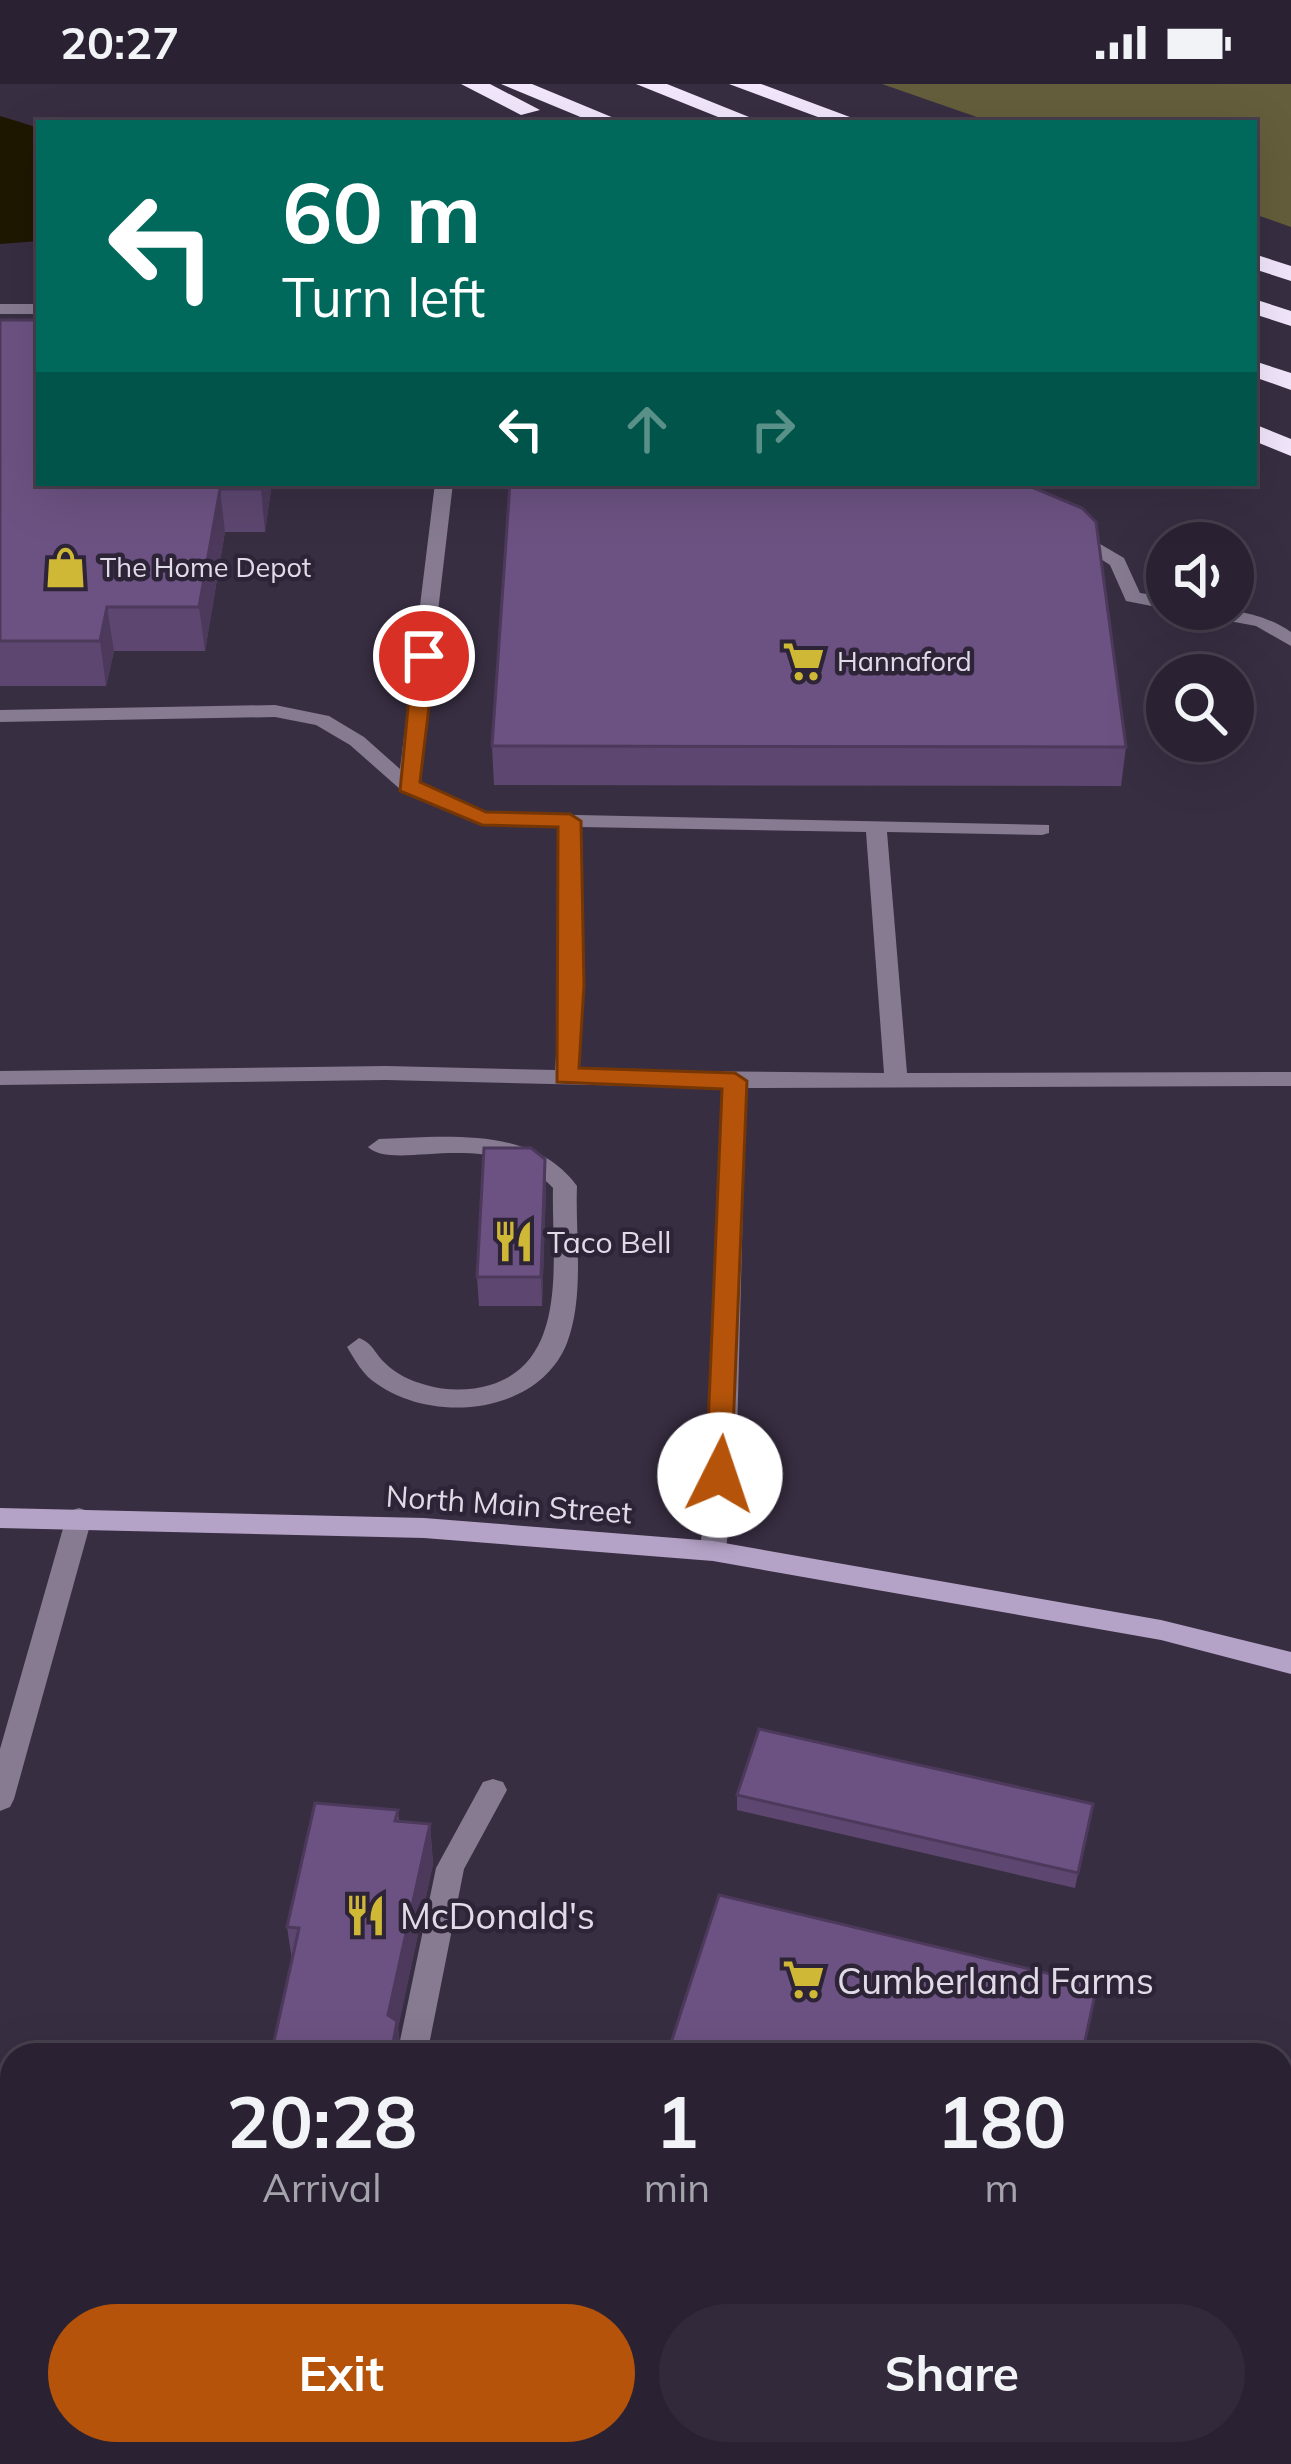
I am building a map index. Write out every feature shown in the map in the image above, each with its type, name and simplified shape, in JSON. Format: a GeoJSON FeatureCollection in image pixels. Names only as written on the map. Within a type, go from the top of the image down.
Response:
{"type":"FeatureCollection","features":[{"type":"Feature","properties":{"kind":"highway"},"geometry":{"type":"LineString","coordinates":[[472,84],[552,120]]}},
{"type":"Feature","properties":{"kind":"highway"},"geometry":{"type":"LineString","coordinates":[[512,84],[607,120]]}},
{"type":"Feature","properties":{"kind":"highway"},"geometry":{"type":"LineString","coordinates":[[646,84],[745,120]]}},
{"type":"Feature","properties":{"kind":"highway"},"geometry":{"type":"LineString","coordinates":[[740,84],[846,120]]}},
{"type":"Feature","properties":{"kind":"highway"},"geometry":{"type":"LineString","coordinates":[[1257,262],[1291,274]]}},
{"type":"Feature","properties":{"kind":"highway"},"geometry":{"type":"LineString","coordinates":[[1257,307],[1291,319]]}},
{"type":"Feature","properties":{"kind":"highway"},"geometry":{"type":"LineString","coordinates":[[1257,369],[1291,382]]}},
{"type":"Feature","properties":{"kind":"highway"},"geometry":{"type":"LineString","coordinates":[[1257,433],[1291,448]]}},
{"type":"Feature","properties":{"kind":"main road","name":"North Main Street"},"geometry":{"type":"LineString","coordinates":[[0,1518],[424,1528],[713,1551],[1161,1630],[1291,1663]]}},
{"type":"Feature","properties":{"kind":"lane"},"geometry":{"type":"LineString","coordinates":[[0,309],[36,309]]}},
{"type":"Feature","properties":{"kind":"lane"},"geometry":{"type":"LineString","coordinates":[[408,786],[444,486]]}},
{"type":"Feature","properties":{"kind":"lane"},"geometry":{"type":"LineString","coordinates":[[1056,524],[1118,562],[1133,597],[1146,599]]}},
{"type":"Feature","properties":{"kind":"lane"},"geometry":{"type":"LineString","coordinates":[[1254,620],[1291,640]]}},
{"type":"Feature","properties":{"kind":"lane"},"geometry":{"type":"LineString","coordinates":[[0,716],[275,711],[322,720],[357,741],[408,786],[482,818],[1042,829]]}},
{"type":"Feature","properties":{"kind":"lane"},"geometry":{"type":"LineString","coordinates":[[566,1076],[572,985],[570,821]]}},
{"type":"Feature","properties":{"kind":"lane"},"geometry":{"type":"LineString","coordinates":[[876,827],[896,1079]]}},
{"type":"Feature","properties":{"kind":"lane"},"geometry":{"type":"LineString","coordinates":[[0,1078],[1291,1078]]}},
{"type":"Feature","properties":{"kind":"lane"},"geometry":{"type":"LineString","coordinates":[[713,1551],[724,1436],[735,1081]]}},
{"type":"Feature","properties":{"kind":"lane"},"geometry":{"type":"LineString","coordinates":[[359,1347],[369,1367],[403,1388],[450,1399],[478,1397],[538,1368],[555,1343],[565,1186],[556,1173],[505,1150],[379,1147]]}},
{"type":"Feature","properties":{"kind":"lane"},"geometry":{"type":"LineString","coordinates":[[0,1798],[79,1518]]}},
{"type":"Feature","properties":{"kind":"lane"},"geometry":{"type":"LineString","coordinates":[[414,2043],[450,1868],[493,1790]]}},
{"type":"Feature","properties":{"kind":"shaded area"},"geometry":{"type":"Polygon","coordinates":[[[882,84],[1291,84],[1291,227],[1257,215],[1257,120],[985,120],[882,84]]]}},
{"type":"Feature","properties":{"kind":"shaded area"},"geometry":{"type":"Polygon","coordinates":[[[0,116],[36,127],[36,241],[0,244],[0,116]]]}},
{"type":"Feature","properties":{"kind":"building","name":"The Home Depot"},"geometry":{"type":"Polygon","coordinates":[[[0,320],[36,320],[36,486],[262,486],[220,489],[199,607],[107,607],[100,641],[0,641],[0,320]]]}},
{"type":"Feature","properties":{"kind":"building","name":"Hannaford"},"geometry":{"type":"Polygon","coordinates":[[[510,486],[1029,486],[1082,508],[1096,522],[1126,747],[492,746],[510,486]]]}},
{"type":"Feature","properties":{"kind":"building","name":"Taco Bell"},"geometry":{"type":"Polygon","coordinates":[[[484,1148],[531,1148],[545,1159],[541,1277],[477,1277],[484,1148]]]}},
{"type":"Feature","properties":{"kind":"building"},"geometry":{"type":"Polygon","coordinates":[[[759,1729],[1093,1804],[1078,1873],[737,1795],[759,1729]]]}},
{"type":"Feature","properties":{"kind":"building","name":"McDonald's"},"geometry":{"type":"Polygon","coordinates":[[[315,1803],[398,1810],[395,1821],[430,1824],[388,2015],[397,2021],[393,2043],[274,2043],[299,1928],[287,1927],[315,1803]]]}},
{"type":"Feature","properties":{"kind":"building"},"geometry":{"type":"Polygon","coordinates":[[[719,1895],[1097,1985],[1085,2043],[671,2043],[719,1895]]]}},
{"type":"Feature","properties":{"kind":"place","name":"The Home Depot"},"geometry":{"type":"Point","coordinates":[66,567]}},
{"type":"Feature","properties":{"kind":"place","name":"Hannaford"},"geometry":{"type":"Point","coordinates":[803,661]}},
{"type":"Feature","properties":{"kind":"place","name":"Taco Bell"},"geometry":{"type":"Point","coordinates":[513,1242]}},
{"type":"Feature","properties":{"kind":"place","name":"McDonald's"},"geometry":{"type":"Point","coordinates":[366,1915]}},
{"type":"Feature","properties":{"kind":"place","name":"Cumberland Farms"},"geometry":{"type":"Point","coordinates":[803,1980]}},
{"type":"Feature","properties":{"kind":"route"},"geometry":{"type":"LineString","coordinates":[[424,656],[408,786],[482,818],[570,821],[572,985],[566,1076],[735,1081],[720,1475]]}}]}
